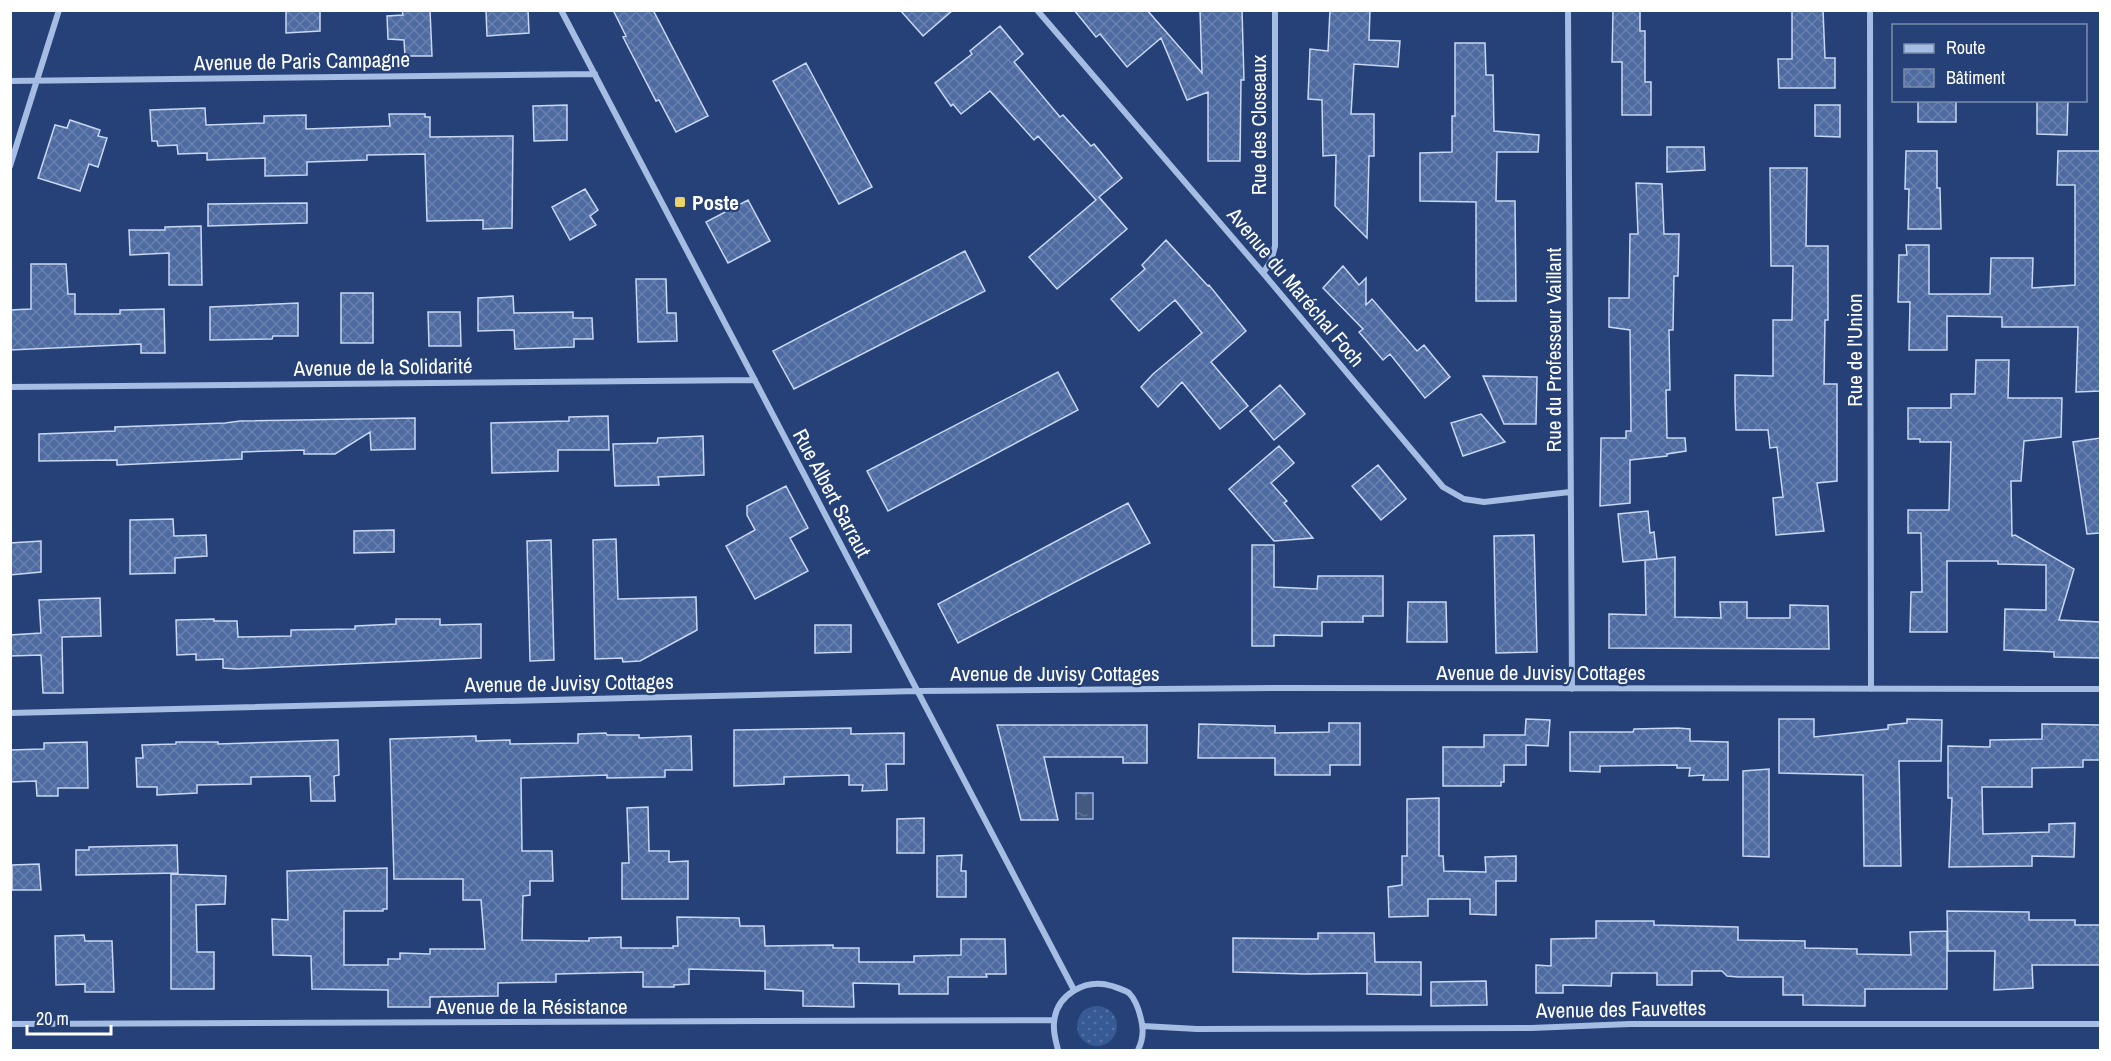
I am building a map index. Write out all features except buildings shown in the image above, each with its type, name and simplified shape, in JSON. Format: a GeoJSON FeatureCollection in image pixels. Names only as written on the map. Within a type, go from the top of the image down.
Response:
{"type":"FeatureCollection","features":[{"type":"Feature","properties":{"kind":"street"},"geometry":{"type":"LineString","coordinates":[[10,166],[59,10]]}},
{"type":"Feature","properties":{"kind":"street","name":"Rue Albert Sarraut"},"geometry":{"type":"LineString","coordinates":[[561,10],[1074,990]]}},
{"type":"Feature","properties":{"kind":"street","name":"Avenue du Maréchal Foch"},"geometry":{"type":"LineString","coordinates":[[1037,10],[1443,487],[1464,499],[1484,502],[1570,492]]}},
{"type":"Feature","properties":{"kind":"street","name":"Rue des Closeaux"},"geometry":{"type":"LineString","coordinates":[[1263,273],[1271,261],[1275,246],[1275,10]]}},
{"type":"Feature","properties":{"kind":"street","name":"Rue du Professeur Vaillant"},"geometry":{"type":"LineString","coordinates":[[1568,10],[1572,689]]}},
{"type":"Feature","properties":{"kind":"street","name":"Rue de l'Union"},"geometry":{"type":"LineString","coordinates":[[1870,10],[1871,689]]}},
{"type":"Feature","properties":{"kind":"street","name":"Avenue de Paris Campagne"},"geometry":{"type":"LineString","coordinates":[[10,81],[595,74]]}},
{"type":"Feature","properties":{"kind":"street","name":"Avenue de la Solidarité"},"geometry":{"type":"LineString","coordinates":[[10,387],[755,380]]}},
{"type":"Feature","properties":{"kind":"street","name":"Avenue de Juvisy Cottages"},"geometry":{"type":"LineString","coordinates":[[10,713],[917,691],[1262,688],[2100,689]]}},
{"type":"Feature","properties":{"kind":"street"},"geometry":{"type":"LineString","coordinates":[[1058,1050],[1053,1034],[1054,1020],[1062,1001],[1074,990],[1084,985],[1101,983],[1129,993],[1139,1008],[1143,1026],[1142,1042],[1138,1050]]}},
{"type":"Feature","properties":{"kind":"street","name":"Avenue de la Résistance"},"geometry":{"type":"LineString","coordinates":[[10,1024],[1054,1020]]}},
{"type":"Feature","properties":{"kind":"street","name":"Avenue des Fauvettes"},"geometry":{"type":"LineString","coordinates":[[1143,1026],[1221,1029],[1531,1028],[1630,1024],[2100,1024]]}},
{"type":"Feature","properties":{"kind":"shaded area"},"geometry":{"type":"Polygon","coordinates":[[[1097,1006],[1111,1012],[1117,1026],[1111,1040],[1097,1046],[1083,1040],[1077,1026],[1083,1012],[1097,1006]]]}},
{"type":"Feature","properties":{"kind":"water"},"geometry":{"type":"Polygon","coordinates":[[[1076,793],[1093,793],[1093,819],[1076,819],[1076,793]]]}},
{"type":"Feature","properties":{"kind":"place","name":"Poste"},"geometry":{"type":"Point","coordinates":[680,202]}}]}
